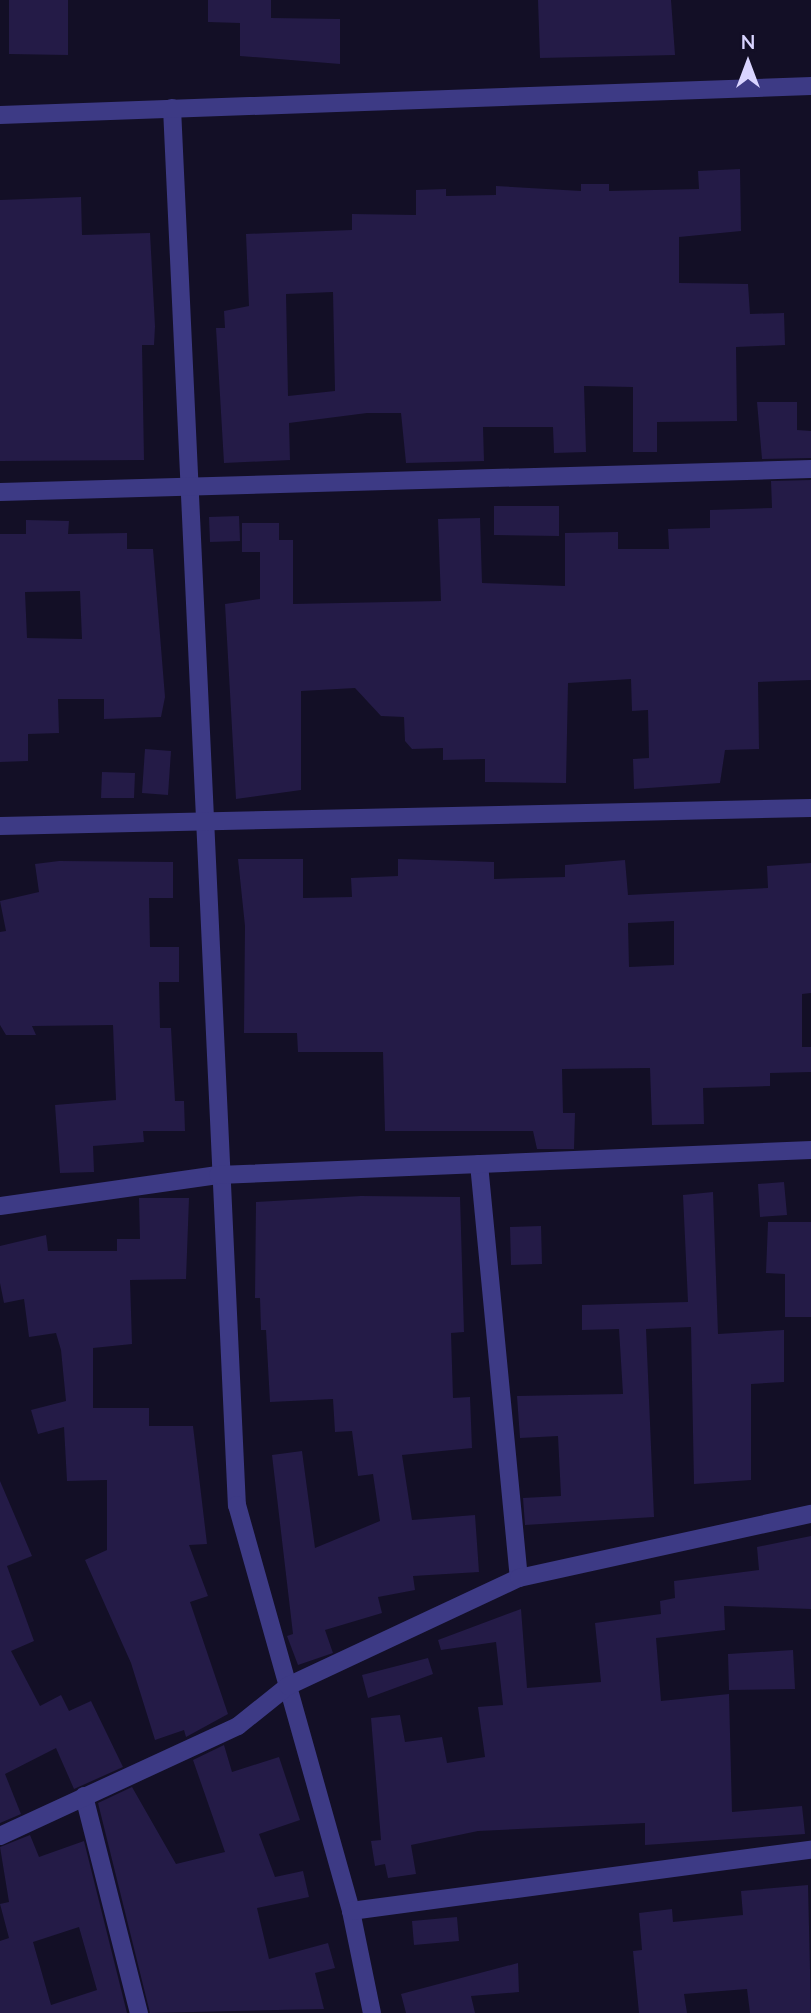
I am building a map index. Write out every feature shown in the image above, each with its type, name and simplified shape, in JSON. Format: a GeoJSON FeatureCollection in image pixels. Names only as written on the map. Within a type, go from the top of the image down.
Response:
{"type":"FeatureCollection","features":[{"type":"Feature","properties":{"kind":"street"},"geometry":{"type":"LineString","coordinates":[[0,115],[811,86]]}},
{"type":"Feature","properties":{"kind":"street"},"geometry":{"type":"LineString","coordinates":[[172,108],[187,489],[207,822],[218,1175],[237,1505],[351,1911],[372,2013]]}},
{"type":"Feature","properties":{"kind":"street"},"geometry":{"type":"LineString","coordinates":[[0,492],[187,489],[811,469]]}},
{"type":"Feature","properties":{"kind":"street"},"geometry":{"type":"LineString","coordinates":[[0,826],[811,808]]}},
{"type":"Feature","properties":{"kind":"street"},"geometry":{"type":"LineString","coordinates":[[0,1206],[218,1175],[811,1150]]}},
{"type":"Feature","properties":{"kind":"street"},"geometry":{"type":"LineString","coordinates":[[479,1164],[519,1578]]}},
{"type":"Feature","properties":{"kind":"street"},"geometry":{"type":"LineString","coordinates":[[0,1836],[238,1726],[288,1686],[519,1578],[811,1514]]}},
{"type":"Feature","properties":{"kind":"street"},"geometry":{"type":"LineString","coordinates":[[84,1796],[139,2013]]}},
{"type":"Feature","properties":{"kind":"street"},"geometry":{"type":"LineString","coordinates":[[351,1911],[811,1850]]}},
{"type":"Feature","properties":{"kind":"building"},"geometry":{"type":"Polygon","coordinates":[[[9,0],[68,0],[68,55],[9,54],[9,0]]]}},
{"type":"Feature","properties":{"kind":"building"},"geometry":{"type":"Polygon","coordinates":[[[208,0],[271,0],[271,18],[340,19],[340,64],[240,56],[240,23],[208,22],[208,0]]]}},
{"type":"Feature","properties":{"kind":"building"},"geometry":{"type":"Polygon","coordinates":[[[538,0],[671,0],[675,55],[540,58],[538,0]]]}},
{"type":"Feature","properties":{"kind":"building"},"geometry":{"type":"Polygon","coordinates":[[[740,169],[741,231],[679,237],[679,283],[748,284],[750,314],[784,313],[785,345],[736,347],[737,421],[657,422],[657,452],[633,452],[633,387],[584,386],[586,452],[554,453],[553,427],[483,427],[484,461],[406,463],[401,413],[367,413],[289,423],[290,460],[224,463],[216,328],[225,328],[224,311],[249,306],[246,234],[352,230],[352,214],[416,215],[416,190],[446,189],[446,196],[496,195],[496,186],[581,191],[581,184],[609,184],[609,191],[699,189],[698,171],[740,169]],[[333,292],[286,294],[288,396],[335,391],[333,292]]]}},
{"type":"Feature","properties":{"kind":"building"},"geometry":{"type":"Polygon","coordinates":[[[81,197],[82,235],[150,233],[155,326],[154,345],[142,345],[144,460],[0,461],[0,200],[81,197]]]}},
{"type":"Feature","properties":{"kind":"building"},"geometry":{"type":"Polygon","coordinates":[[[757,402],[797,402],[797,430],[811,431],[811,458],[762,459],[757,402]]]}},
{"type":"Feature","properties":{"kind":"building"},"geometry":{"type":"Polygon","coordinates":[[[811,480],[811,680],[758,682],[759,749],[725,750],[720,783],[634,789],[633,759],[649,758],[648,710],[632,711],[631,679],[568,683],[566,783],[485,782],[485,759],[443,760],[443,748],[412,749],[405,741],[404,717],[381,716],[355,688],[301,691],[301,790],[236,799],[225,604],[260,599],[260,552],[242,552],[242,523],[279,523],[279,540],[293,540],[293,604],[441,601],[438,519],[480,518],[482,583],[565,586],[565,533],[618,532],[618,549],[669,549],[668,529],[710,528],[710,510],[772,508],[771,481],[811,480]]]}},
{"type":"Feature","properties":{"kind":"building"},"geometry":{"type":"Polygon","coordinates":[[[494,506],[559,506],[559,536],[494,535],[494,506]]]}},
{"type":"Feature","properties":{"kind":"building"},"geometry":{"type":"Polygon","coordinates":[[[239,516],[240,541],[210,542],[209,517],[239,516]]]}},
{"type":"Feature","properties":{"kind":"building"},"geometry":{"type":"Polygon","coordinates":[[[26,520],[69,521],[68,534],[127,533],[127,549],[153,549],[165,697],[161,717],[104,719],[104,699],[58,699],[59,733],[28,734],[28,761],[0,762],[0,534],[26,534],[26,520]],[[80,591],[25,592],[27,638],[82,639],[80,591]]]}},
{"type":"Feature","properties":{"kind":"building"},"geometry":{"type":"Polygon","coordinates":[[[145,749],[171,751],[168,795],[142,793],[145,749]]]}},
{"type":"Feature","properties":{"kind":"building"},"geometry":{"type":"Polygon","coordinates":[[[102,772],[135,773],[134,798],[101,798],[102,772]]]}},
{"type":"Feature","properties":{"kind":"building"},"geometry":{"type":"Polygon","coordinates":[[[238,859],[303,859],[303,898],[352,897],[351,878],[398,876],[398,859],[494,862],[494,879],[565,877],[565,865],[625,860],[628,895],[768,888],[767,866],[811,863],[811,993],[802,994],[802,1047],[811,1047],[811,1072],[770,1073],[770,1086],[703,1088],[704,1124],[652,1125],[650,1068],[562,1069],[563,1113],[575,1113],[574,1149],[537,1149],[533,1131],[385,1131],[383,1052],[298,1052],[297,1033],[244,1033],[245,926],[238,859]],[[674,921],[628,923],[629,967],[674,965],[674,921]]]}},
{"type":"Feature","properties":{"kind":"building"},"geometry":{"type":"Polygon","coordinates":[[[59,861],[173,862],[173,898],[149,898],[150,947],[179,947],[179,982],[159,982],[160,1028],[171,1028],[175,1101],[184,1101],[185,1131],[143,1131],[144,1142],[93,1146],[94,1172],[60,1173],[55,1105],[116,1100],[113,1025],[32,1026],[36,1035],[6,1035],[0,1025],[0,932],[6,931],[0,901],[39,892],[35,864],[59,861]]]}},
{"type":"Feature","properties":{"kind":"building"},"geometry":{"type":"Polygon","coordinates":[[[784,1182],[787,1215],[760,1217],[758,1184],[784,1182]]]}},
{"type":"Feature","properties":{"kind":"building"},"geometry":{"type":"Polygon","coordinates":[[[713,1192],[718,1334],[784,1330],[784,1382],[751,1384],[751,1480],[694,1484],[691,1327],[646,1329],[654,1517],[525,1525],[523,1498],[561,1496],[558,1436],[520,1438],[517,1396],[623,1394],[619,1329],[582,1330],[582,1305],[688,1302],[683,1195],[713,1192]]]}},
{"type":"Feature","properties":{"kind":"building"},"geometry":{"type":"Polygon","coordinates":[[[361,1196],[460,1197],[464,1332],[451,1333],[453,1398],[470,1397],[472,1448],[402,1455],[412,1520],[475,1515],[479,1572],[413,1576],[415,1590],[378,1597],[382,1613],[325,1630],[333,1653],[298,1665],[287,1636],[293,1634],[272,1455],[302,1451],[315,1548],[380,1521],[373,1474],[358,1476],[352,1431],[335,1432],[333,1399],[270,1402],[266,1330],[261,1330],[260,1298],[255,1298],[256,1202],[361,1196]]]}},
{"type":"Feature","properties":{"kind":"building"},"geometry":{"type":"Polygon","coordinates":[[[139,1198],[189,1198],[186,1279],[130,1280],[132,1344],[93,1348],[93,1408],[149,1408],[149,1426],[193,1426],[207,1544],[189,1545],[208,1596],[190,1602],[228,1714],[186,1737],[184,1730],[155,1740],[131,1663],[85,1560],[107,1550],[107,1480],[67,1481],[64,1427],[38,1434],[31,1410],[66,1401],[61,1350],[56,1333],[29,1337],[24,1299],[4,1303],[0,1283],[0,1246],[46,1235],[48,1251],[117,1251],[117,1239],[140,1239],[139,1198]]]}},
{"type":"Feature","properties":{"kind":"building"},"geometry":{"type":"Polygon","coordinates":[[[768,1222],[811,1222],[811,1317],[785,1317],[785,1274],[766,1273],[768,1222]]]}},
{"type":"Feature","properties":{"kind":"building"},"geometry":{"type":"Polygon","coordinates":[[[541,1226],[542,1264],[511,1265],[510,1227],[541,1226]]]}},
{"type":"Feature","properties":{"kind":"building"},"geometry":{"type":"Polygon","coordinates":[[[0,1481],[32,1556],[7,1566],[34,1641],[11,1651],[40,1706],[61,1695],[69,1711],[91,1701],[123,1767],[74,1789],[56,1748],[5,1774],[21,1814],[0,1823],[0,1481]]]}},
{"type":"Feature","properties":{"kind":"building"},"geometry":{"type":"Polygon","coordinates":[[[811,1536],[811,1609],[724,1606],[725,1630],[656,1638],[661,1701],[729,1694],[732,1812],[802,1806],[805,1834],[645,1845],[645,1823],[478,1831],[411,1845],[416,1874],[388,1878],[385,1864],[375,1866],[371,1841],[381,1840],[371,1718],[400,1715],[405,1742],[442,1737],[447,1763],[485,1757],[478,1707],[503,1705],[496,1642],[441,1650],[438,1640],[521,1609],[527,1688],[601,1682],[595,1623],[661,1614],[660,1601],[675,1598],[674,1581],[759,1570],[757,1547],[811,1536]]]}},
{"type":"Feature","properties":{"kind":"building"},"geometry":{"type":"Polygon","coordinates":[[[793,1650],[795,1689],[729,1690],[728,1654],[793,1650]]]}},
{"type":"Feature","properties":{"kind":"building"},"geometry":{"type":"Polygon","coordinates":[[[428,1658],[433,1674],[368,1698],[362,1675],[428,1658]]]}},
{"type":"Feature","properties":{"kind":"building"},"geometry":{"type":"Polygon","coordinates":[[[224,1745],[232,1772],[279,1757],[300,1820],[259,1834],[275,1877],[303,1871],[309,1897],[257,1908],[269,1959],[328,1943],[335,1968],[315,1973],[324,2009],[150,2013],[98,1803],[132,1787],[176,1864],[225,1852],[193,1760],[224,1745]]]}},
{"type":"Feature","properties":{"kind":"building"},"geometry":{"type":"Polygon","coordinates":[[[30,1835],[39,1857],[84,1841],[127,2013],[0,2013],[0,1941],[9,1938],[0,1904],[9,1902],[0,1847],[30,1835]],[[79,1927],[33,1942],[51,2005],[97,1990],[79,1927]]]}},
{"type":"Feature","properties":{"kind":"building"},"geometry":{"type":"Polygon","coordinates":[[[808,1885],[811,2013],[750,2013],[747,1989],[684,1994],[687,2013],[639,2013],[633,1951],[642,1950],[639,1913],[672,1909],[673,1922],[743,1915],[741,1891],[808,1885]]]}},
{"type":"Feature","properties":{"kind":"building"},"geometry":{"type":"Polygon","coordinates":[[[457,1917],[459,1941],[414,1945],[412,1921],[457,1917]]]}},
{"type":"Feature","properties":{"kind":"building"},"geometry":{"type":"Polygon","coordinates":[[[518,1963],[519,1992],[471,1996],[475,2013],[406,2013],[401,1994],[518,1963]]]}}]}
